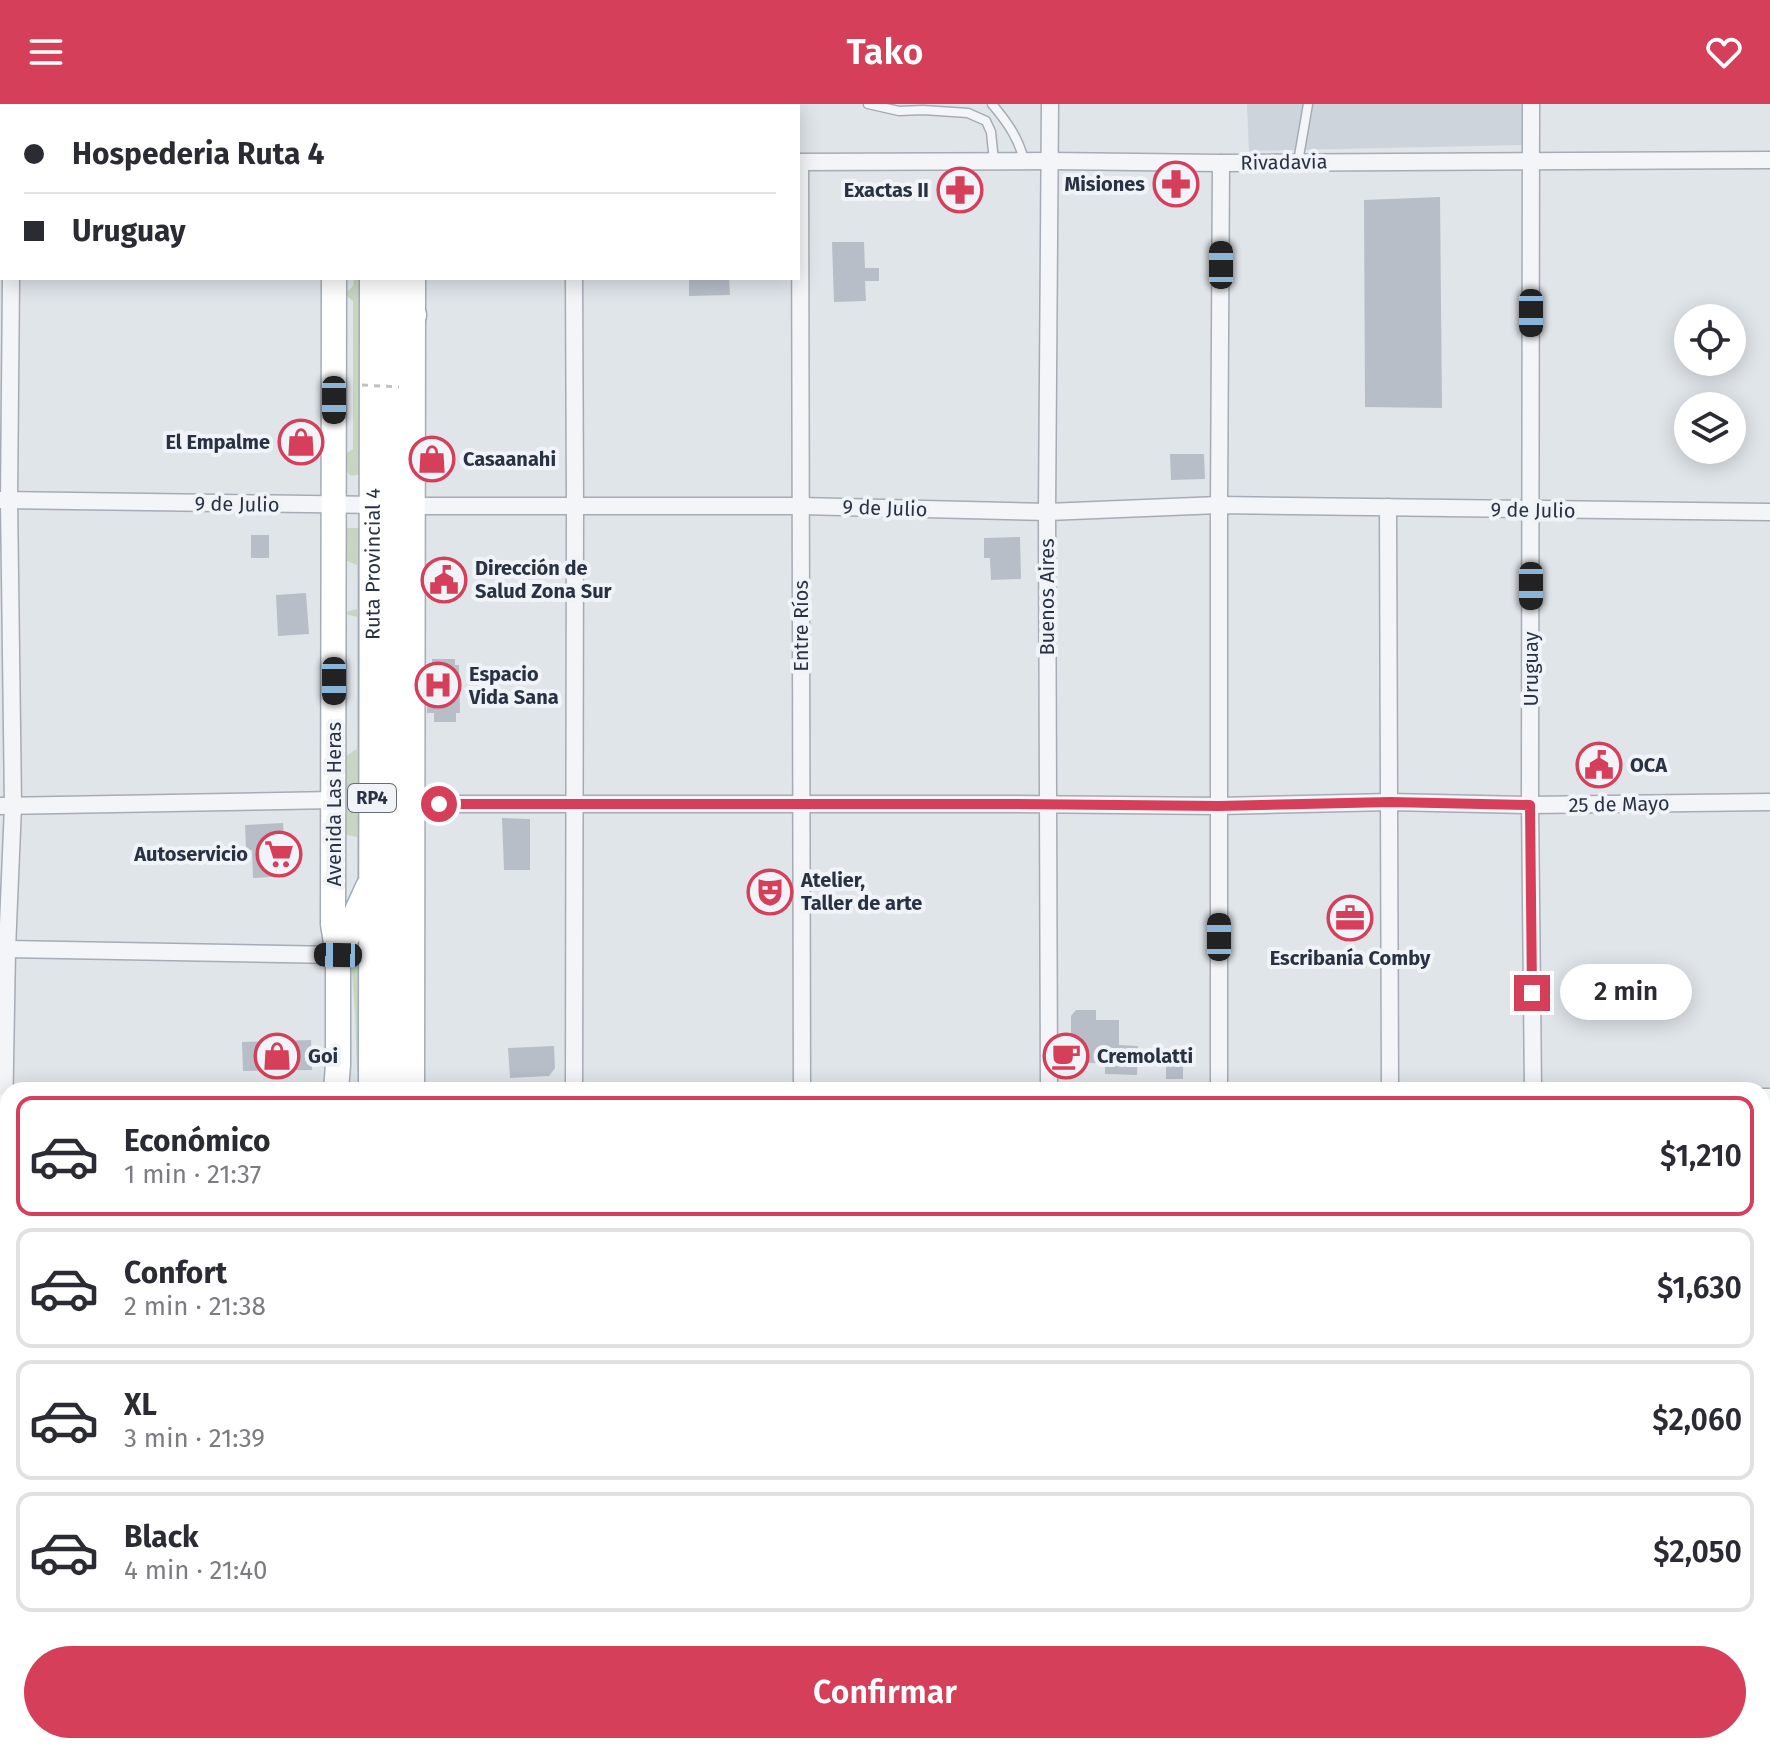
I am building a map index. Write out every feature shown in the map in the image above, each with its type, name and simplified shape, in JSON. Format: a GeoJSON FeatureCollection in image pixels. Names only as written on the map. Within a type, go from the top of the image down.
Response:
{"type":"FeatureCollection","features":[{"type":"Feature","properties":{"kind":"main road","name":"Avenida Las Heras"},"geometry":{"type":"LineString","coordinates":[[334,280],[333,924],[338,955],[337,1082]]}},
{"type":"Feature","properties":{"kind":"main road","name":"Ruta Provincial 4"},"geometry":{"type":"LineString","coordinates":[[372,1082],[372,880],[392,506],[373,280]]}},
{"type":"Feature","properties":{"kind":"main road","name":"Ruta Provincial 4"},"geometry":{"type":"LineString","coordinates":[[391,1082],[395,376],[392,280]]}},
{"type":"Feature","properties":{"kind":"main road"},"geometry":{"type":"LineString","coordinates":[[412,1082],[412,804],[392,506],[413,315],[413,280]]}},
{"type":"Feature","properties":{"kind":"main road"},"geometry":{"type":"LineString","coordinates":[[395,376],[413,315]]}},
{"type":"Feature","properties":{"kind":"main road"},"geometry":{"type":"LineString","coordinates":[[338,955],[372,880]]}},
{"type":"Feature","properties":{"kind":"street","name":"Buenos Aires"},"geometry":{"type":"LineString","coordinates":[[1049,1082],[1047,512],[1050,104]]}},
{"type":"Feature","properties":{"kind":"street","name":"Uruguay"},"geometry":{"type":"LineString","coordinates":[[1531,104],[1533,1082]]}},
{"type":"Feature","properties":{"kind":"street","name":"Rivadavia"},"geometry":{"type":"LineString","coordinates":[[800,162],[1770,160]]}},
{"type":"Feature","properties":{"kind":"street"},"geometry":{"type":"LineString","coordinates":[[1219,1082],[1221,163]]}},
{"type":"Feature","properties":{"kind":"street"},"geometry":{"type":"LineString","coordinates":[[4,1082],[7,949],[5,499],[11,280]]}},
{"type":"Feature","properties":{"kind":"street"},"geometry":{"type":"LineString","coordinates":[[574,280],[574,1082]]}},
{"type":"Feature","properties":{"kind":"street","name":"Entre Ríos"},"geometry":{"type":"LineString","coordinates":[[799,280],[802,1082]]}},
{"type":"Feature","properties":{"kind":"street","name":"9 de Julio"},"geometry":{"type":"LineString","coordinates":[[5,499],[392,506],[800,506],[1047,512],[1219,505],[1770,512]]}},
{"type":"Feature","properties":{"kind":"street"},"geometry":{"type":"LineString","coordinates":[[1388,507],[1390,1082]]}},
{"type":"Feature","properties":{"kind":"street"},"geometry":{"type":"LineString","coordinates":[[6,806],[334,800]]}},
{"type":"Feature","properties":{"kind":"street","name":"25 de Mayo"},"geometry":{"type":"LineString","coordinates":[[412,804],[1219,806],[1390,802],[1530,805],[1770,802]]}},
{"type":"Feature","properties":{"kind":"street"},"geometry":{"type":"LineString","coordinates":[[7,949],[338,955]]}},
{"type":"Feature","properties":{"kind":"street"},"geometry":{"type":"LineString","coordinates":[[0,1552],[0,1742]]}},
{"type":"Feature","properties":{"kind":"lane"},"geometry":{"type":"LineString","coordinates":[[868,104],[899,111],[968,113],[986,121],[991,132],[994,161]]}},
{"type":"Feature","properties":{"kind":"lane"},"geometry":{"type":"LineString","coordinates":[[992,104],[1012,128],[1024,161]]}},
{"type":"Feature","properties":{"kind":"lane"},"geometry":{"type":"LineString","coordinates":[[1298,162],[1308,104]]}},
{"type":"Feature","properties":{"kind":"path"},"geometry":{"type":"LineString","coordinates":[[362,385],[395,376]]}},
{"type":"Feature","properties":{"kind":"shaded area"},"geometry":{"type":"Polygon","coordinates":[[[1247,104],[1523,104],[1523,145],[1249,151],[1247,104]]]}},
{"type":"Feature","properties":{"kind":"green space"},"geometry":{"type":"Polygon","coordinates":[[[354,280],[366,280],[362,472],[353,476],[347,472],[344,455],[353,449],[353,301],[345,294],[353,286],[354,280]]]}},
{"type":"Feature","properties":{"kind":"green space"},"geometry":{"type":"Polygon","coordinates":[[[348,528],[360,528],[365,887],[348,924],[343,903],[357,891],[357,837],[343,834],[343,758],[357,749],[357,617],[342,613],[357,609],[357,565],[342,559],[342,532],[348,528]]]}},
{"type":"Feature","properties":{"kind":"green space"},"geometry":{"type":"Polygon","coordinates":[[[363,926],[361,1075],[357,1071],[350,945],[363,926]]]}},
{"type":"Feature","properties":{"kind":"building"},"geometry":{"type":"Polygon","coordinates":[[[1440,197],[1442,408],[1365,407],[1364,200],[1440,197]]]}},
{"type":"Feature","properties":{"kind":"building"},"geometry":{"type":"Polygon","coordinates":[[[832,242],[864,242],[865,268],[879,268],[879,281],[865,281],[866,301],[834,302],[832,242]]]}},
{"type":"Feature","properties":{"kind":"building"},"geometry":{"type":"Polygon","coordinates":[[[689,280],[729,280],[730,295],[689,296],[689,280]]]}},
{"type":"Feature","properties":{"kind":"building"},"geometry":{"type":"Polygon","coordinates":[[[1170,454],[1204,454],[1205,479],[1171,480],[1170,454]]]}},
{"type":"Feature","properties":{"kind":"building"},"geometry":{"type":"Polygon","coordinates":[[[251,535],[269,535],[269,558],[251,558],[251,535]]]}},
{"type":"Feature","properties":{"kind":"building"},"geometry":{"type":"Polygon","coordinates":[[[1020,537],[1021,579],[991,580],[990,558],[984,558],[984,538],[1020,537]]]}},
{"type":"Feature","properties":{"kind":"building"},"geometry":{"type":"Polygon","coordinates":[[[433,567],[454,568],[453,595],[432,594],[433,567]]]}},
{"type":"Feature","properties":{"kind":"building"},"geometry":{"type":"Polygon","coordinates":[[[306,593],[309,634],[278,636],[276,595],[306,593]]]}},
{"type":"Feature","properties":{"kind":"building"},"geometry":{"type":"Polygon","coordinates":[[[432,659],[455,659],[455,665],[459,665],[460,713],[456,713],[456,722],[434,722],[434,713],[427,713],[428,666],[432,666],[432,659]]]}},
{"type":"Feature","properties":{"kind":"building"},"geometry":{"type":"Polygon","coordinates":[[[502,818],[530,819],[530,870],[504,870],[502,818]]]}},
{"type":"Feature","properties":{"kind":"building"},"geometry":{"type":"Polygon","coordinates":[[[283,823],[286,876],[253,878],[252,850],[246,850],[245,825],[283,823]]]}},
{"type":"Feature","properties":{"kind":"building","name":"Atelier, Taller de arte"},"geometry":{"type":"Polygon","coordinates":[[[759,880],[782,880],[782,905],[758,904],[759,880]]]}},
{"type":"Feature","properties":{"kind":"building"},"geometry":{"type":"Polygon","coordinates":[[[1076,1010],[1096,1010],[1096,1020],[1119,1020],[1119,1045],[1138,1046],[1137,1075],[1105,1074],[1105,1063],[1076,1063],[1071,1055],[1071,1016],[1076,1010]]]}},
{"type":"Feature","properties":{"kind":"building","name":"Goi"},"geometry":{"type":"Polygon","coordinates":[[[311,1040],[312,1070],[243,1071],[242,1042],[311,1040]]]}},
{"type":"Feature","properties":{"kind":"building"},"geometry":{"type":"Polygon","coordinates":[[[554,1046],[555,1068],[549,1076],[510,1078],[508,1048],[554,1046]]]}},
{"type":"Feature","properties":{"kind":"building"},"geometry":{"type":"Polygon","coordinates":[[[1166,1059],[1183,1059],[1183,1079],[1166,1079],[1166,1059]]]}},
{"type":"Feature","properties":{"kind":"place","name":"Misiones"},"geometry":{"type":"Point","coordinates":[1176,184]}},
{"type":"Feature","properties":{"kind":"place","name":"Exactas II"},"geometry":{"type":"Point","coordinates":[960,190]}},
{"type":"Feature","properties":{"kind":"place","name":"El Empalme"},"geometry":{"type":"Point","coordinates":[301,442]}},
{"type":"Feature","properties":{"kind":"place","name":"Casaanahi"},"geometry":{"type":"Point","coordinates":[432,459]}},
{"type":"Feature","properties":{"kind":"place","name":"Dirección de Salud Zona Sur"},"geometry":{"type":"Point","coordinates":[444,580]}},
{"type":"Feature","properties":{"kind":"place","name":"Espacio Vida Sana"},"geometry":{"type":"Point","coordinates":[438,685]}},
{"type":"Feature","properties":{"kind":"place","name":"OCA"},"geometry":{"type":"Point","coordinates":[1599,765]}},
{"type":"Feature","properties":{"kind":"place","name":"Autoservicio"},"geometry":{"type":"Point","coordinates":[279,854]}},
{"type":"Feature","properties":{"kind":"place","name":"Atelier, Taller de arte"},"geometry":{"type":"Point","coordinates":[770,892]}},
{"type":"Feature","properties":{"kind":"place","name":"Escribanía Comby"},"geometry":{"type":"Point","coordinates":[1350,918]}},
{"type":"Feature","properties":{"kind":"place","name":"Goi"},"geometry":{"type":"Point","coordinates":[277,1056]}},
{"type":"Feature","properties":{"kind":"place","name":"Cremolatti"},"geometry":{"type":"Point","coordinates":[1066,1056]}},
{"type":"Feature","properties":{"kind":"route"},"geometry":{"type":"LineString","coordinates":[[439,804],[1219,806],[1390,802],[1530,805],[1532,993]]}}]}
